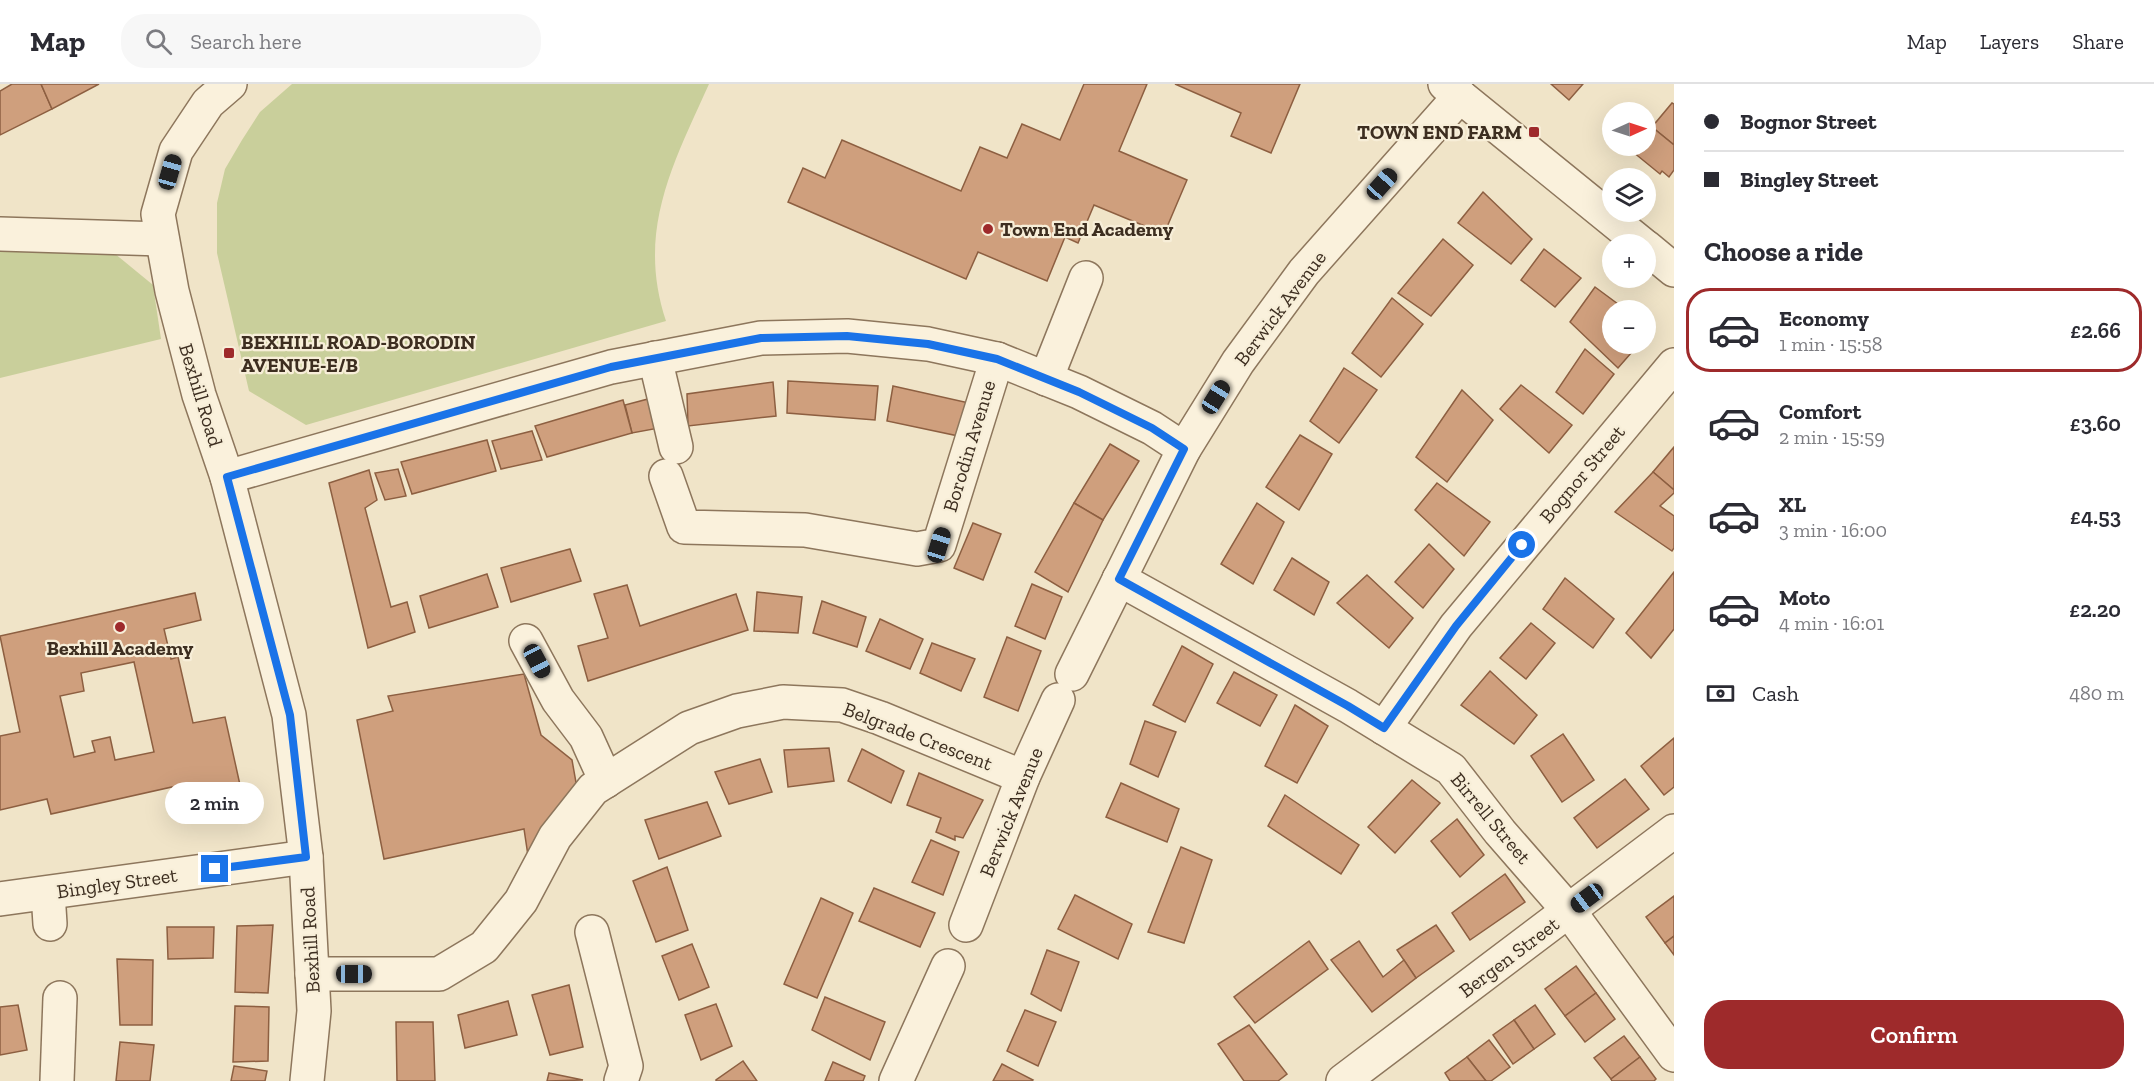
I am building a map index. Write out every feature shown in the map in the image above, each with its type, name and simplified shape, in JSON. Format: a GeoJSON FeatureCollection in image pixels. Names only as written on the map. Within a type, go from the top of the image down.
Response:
{"type":"FeatureCollection","features":[{"type":"Feature","properties":{"kind":"street","name":"Bexhill Road"},"geometry":{"type":"LineString","coordinates":[[231,84],[208,103],[176,151],[158,214],[172,291],[198,395],[227,477],[290,715],[306,857],[314,1011],[307,1081]]}},
{"type":"Feature","properties":{"kind":"street"},"geometry":{"type":"LineString","coordinates":[[1453,90],[1660,256]]}},
{"type":"Feature","properties":{"kind":"street","name":"Berwick Avenue"},"geometry":{"type":"LineString","coordinates":[[966,925],[1023,777],[1065,687],[1184,449],[1238,362],[1304,272],[1453,90]]}},
{"type":"Feature","properties":{"kind":"street"},"geometry":{"type":"LineString","coordinates":[[0,234],[162,239]]}},
{"type":"Feature","properties":{"kind":"street"},"geometry":{"type":"LineString","coordinates":[[1046,379],[1086,278]]}},
{"type":"Feature","properties":{"kind":"street","name":"Borodin Avenue"},"geometry":{"type":"LineString","coordinates":[[227,477],[600,370],[761,338],[847,336],[928,344],[997,359],[1079,392],[1152,428],[1184,449]]}},
{"type":"Feature","properties":{"kind":"street","name":"Borodin Avenue"},"geometry":{"type":"LineString","coordinates":[[655,358],[684,527],[805,530],[917,549],[939,545],[997,359]]}},
{"type":"Feature","properties":{"kind":"street","name":"Bognor Street"},"geometry":{"type":"LineString","coordinates":[[1384,728],[1456,626],[1674,365]]}},
{"type":"Feature","properties":{"kind":"street","name":"Birrell Street"},"geometry":{"type":"LineString","coordinates":[[1119,579],[1338,700],[1450,769],[1569,911],[1674,1055]]}},
{"type":"Feature","properties":{"kind":"street"},"geometry":{"type":"LineString","coordinates":[[526,641],[558,700],[586,736],[606,781]]}},
{"type":"Feature","properties":{"kind":"street","name":"Belgrade Crescent"},"geometry":{"type":"LineString","coordinates":[[312,974],[439,974],[484,947],[521,901],[555,837],[592,789],[689,728],[737,711],[783,702],[842,705],[1023,777]]}},
{"type":"Feature","properties":{"kind":"street","name":"Bergen Street"},"geometry":{"type":"LineString","coordinates":[[1343,1081],[1674,831]]}},
{"type":"Feature","properties":{"kind":"street","name":"Bingley Street"},"geometry":{"type":"LineString","coordinates":[[0,899],[49,908],[146,878],[306,857]]}},
{"type":"Feature","properties":{"kind":"street"},"geometry":{"type":"LineString","coordinates":[[592,932],[630,1076]]}},
{"type":"Feature","properties":{"kind":"street"},"geometry":{"type":"LineString","coordinates":[[896,1081],[948,966]]}},
{"type":"Feature","properties":{"kind":"street"},"geometry":{"type":"LineString","coordinates":[[57,1081],[60,998]]}},
{"type":"Feature","properties":{"kind":"green space"},"geometry":{"type":"Polygon","coordinates":[[[292,84],[709,84],[672,170],[657,228],[655,257],[658,288],[666,321],[306,425],[249,391],[217,253],[217,203],[225,169],[242,140],[260,112],[292,84]]]}},
{"type":"Feature","properties":{"kind":"green space"},"geometry":{"type":"Polygon","coordinates":[[[0,251],[114,253],[153,285],[161,339],[0,378],[0,251]]]}},
{"type":"Feature","properties":{"kind":"building"},"geometry":{"type":"Polygon","coordinates":[[[12,84],[41,84],[52,109],[0,135],[0,91],[12,84]]]}},
{"type":"Feature","properties":{"kind":"building"},"geometry":{"type":"Polygon","coordinates":[[[41,84],[99,84],[52,109],[41,84]]]}},
{"type":"Feature","properties":{"kind":"building"},"geometry":{"type":"Polygon","coordinates":[[[1084,84],[1147,84],[1119,151],[1187,180],[1164,234],[1094,205],[1078,243],[1065,237],[1047,281],[978,252],[966,279],[788,202],[803,168],[825,178],[842,140],[961,191],[980,147],[1007,158],[1022,124],[1060,140],[1084,84]]]}},
{"type":"Feature","properties":{"kind":"building"},"geometry":{"type":"Polygon","coordinates":[[[1175,84],[1300,84],[1271,153],[1231,136],[1241,113],[1175,84]]]}},
{"type":"Feature","properties":{"kind":"building"},"geometry":{"type":"Polygon","coordinates":[[[1551,84],[1583,84],[1569,100],[1551,84]]]}},
{"type":"Feature","properties":{"kind":"building"},"geometry":{"type":"Polygon","coordinates":[[[1672,103],[1674,104],[1674,145],[1656,130],[1656,122],[1672,103]]]}},
{"type":"Feature","properties":{"kind":"building"},"geometry":{"type":"Polygon","coordinates":[[[1656,130],[1674,145],[1674,170],[1669,177],[1662,171],[1660,174],[1656,168],[1653,168],[1638,156],[1656,156],[1656,130]]]}},
{"type":"Feature","properties":{"kind":"building"},"geometry":{"type":"Polygon","coordinates":[[[1483,192],[1532,239],[1511,264],[1458,223],[1483,192]]]}},
{"type":"Feature","properties":{"kind":"building"},"geometry":{"type":"Polygon","coordinates":[[[1443,239],[1473,265],[1431,316],[1398,293],[1443,239]]]}},
{"type":"Feature","properties":{"kind":"building"},"geometry":{"type":"Polygon","coordinates":[[[1544,249],[1581,278],[1555,307],[1521,280],[1544,249]]]}},
{"type":"Feature","properties":{"kind":"building"},"geometry":{"type":"Polygon","coordinates":[[[1595,287],[1613,300],[1602,300],[1602,353],[1570,322],[1595,287]]]}},
{"type":"Feature","properties":{"kind":"building"},"geometry":{"type":"Polygon","coordinates":[[[1392,298],[1423,324],[1381,377],[1352,353],[1392,298]]]}},
{"type":"Feature","properties":{"kind":"building"},"geometry":{"type":"Polygon","coordinates":[[[1585,349],[1614,374],[1583,414],[1556,392],[1585,349]]]}},
{"type":"Feature","properties":{"kind":"building"},"geometry":{"type":"Polygon","coordinates":[[[1603,354],[1630,354],[1618,368],[1603,354]]]}},
{"type":"Feature","properties":{"kind":"building"},"geometry":{"type":"Polygon","coordinates":[[[1344,368],[1377,390],[1339,443],[1310,421],[1344,368]]]}},
{"type":"Feature","properties":{"kind":"building"},"geometry":{"type":"Polygon","coordinates":[[[788,381],[878,386],[875,420],[787,413],[788,381]]]}},
{"type":"Feature","properties":{"kind":"building"},"geometry":{"type":"Polygon","coordinates":[[[773,382],[776,416],[688,426],[687,394],[773,382]]]}},
{"type":"Feature","properties":{"kind":"building"},"geometry":{"type":"Polygon","coordinates":[[[1521,385],[1572,425],[1549,453],[1500,409],[1521,385]]]}},
{"type":"Feature","properties":{"kind":"building"},"geometry":{"type":"Polygon","coordinates":[[[893,386],[978,405],[968,438],[887,421],[893,386]]]}},
{"type":"Feature","properties":{"kind":"building"},"geometry":{"type":"Polygon","coordinates":[[[1462,390],[1493,420],[1447,482],[1416,457],[1462,390]]]}},
{"type":"Feature","properties":{"kind":"building"},"geometry":{"type":"Polygon","coordinates":[[[648,399],[659,428],[632,433],[625,405],[648,399]]]}},
{"type":"Feature","properties":{"kind":"building"},"geometry":{"type":"Polygon","coordinates":[[[623,400],[632,433],[547,457],[535,426],[623,400]]]}},
{"type":"Feature","properties":{"kind":"building"},"geometry":{"type":"Polygon","coordinates":[[[532,431],[542,460],[501,469],[492,441],[532,431]]]}},
{"type":"Feature","properties":{"kind":"building"},"geometry":{"type":"Polygon","coordinates":[[[1300,435],[1332,454],[1299,510],[1266,487],[1300,435]]]}},
{"type":"Feature","properties":{"kind":"building"},"geometry":{"type":"Polygon","coordinates":[[[487,440],[496,471],[412,494],[401,462],[487,440]]]}},
{"type":"Feature","properties":{"kind":"building"},"geometry":{"type":"Polygon","coordinates":[[[1110,444],[1139,461],[1103,520],[1074,503],[1110,444]]]}},
{"type":"Feature","properties":{"kind":"building"},"geometry":{"type":"Polygon","coordinates":[[[1674,447],[1674,490],[1653,472],[1674,447]]]}},
{"type":"Feature","properties":{"kind":"building"},"geometry":{"type":"Polygon","coordinates":[[[398,469],[406,496],[385,500],[375,473],[398,469]]]}},
{"type":"Feature","properties":{"kind":"building"},"geometry":{"type":"Polygon","coordinates":[[[369,470],[377,500],[365,508],[391,607],[407,602],[415,632],[368,648],[329,483],[369,470]]]}},
{"type":"Feature","properties":{"kind":"building"},"geometry":{"type":"Polygon","coordinates":[[[1653,472],[1674,490],[1674,493],[1660,506],[1674,516],[1674,548],[1672,551],[1615,512],[1653,472]]]}},
{"type":"Feature","properties":{"kind":"building"},"geometry":{"type":"Polygon","coordinates":[[[1437,483],[1490,522],[1464,556],[1415,510],[1437,483]]]}},
{"type":"Feature","properties":{"kind":"building"},"geometry":{"type":"Polygon","coordinates":[[[1074,503],[1103,520],[1068,592],[1035,572],[1074,503]]]}},
{"type":"Feature","properties":{"kind":"building"},"geometry":{"type":"Polygon","coordinates":[[[1257,503],[1284,522],[1253,584],[1221,564],[1257,503]]]}},
{"type":"Feature","properties":{"kind":"building"},"geometry":{"type":"Polygon","coordinates":[[[973,523],[1001,534],[983,580],[954,568],[973,523]]]}},
{"type":"Feature","properties":{"kind":"building"},"geometry":{"type":"Polygon","coordinates":[[[1429,544],[1454,569],[1423,608],[1395,582],[1429,544]]]}},
{"type":"Feature","properties":{"kind":"building"},"geometry":{"type":"Polygon","coordinates":[[[570,549],[581,581],[511,602],[501,568],[570,549]]]}},
{"type":"Feature","properties":{"kind":"building"},"geometry":{"type":"Polygon","coordinates":[[[1292,558],[1329,582],[1314,615],[1274,590],[1292,558]]]}},
{"type":"Feature","properties":{"kind":"building"},"geometry":{"type":"Polygon","coordinates":[[[1674,572],[1674,629],[1651,658],[1626,633],[1674,572]]]}},
{"type":"Feature","properties":{"kind":"building"},"geometry":{"type":"Polygon","coordinates":[[[487,574],[498,607],[429,628],[420,596],[487,574]]]}},
{"type":"Feature","properties":{"kind":"building"},"geometry":{"type":"Polygon","coordinates":[[[1367,575],[1413,618],[1389,648],[1337,603],[1367,575]]]}},
{"type":"Feature","properties":{"kind":"building"},"geometry":{"type":"Polygon","coordinates":[[[1565,578],[1614,619],[1593,648],[1543,609],[1565,578]]]}},
{"type":"Feature","properties":{"kind":"building"},"geometry":{"type":"Polygon","coordinates":[[[1032,584],[1062,597],[1045,639],[1015,626],[1032,584]]]}},
{"type":"Feature","properties":{"kind":"building"},"geometry":{"type":"Polygon","coordinates":[[[627,585],[640,626],[736,594],[748,630],[588,681],[578,646],[608,638],[594,594],[627,585]]]}},
{"type":"Feature","properties":{"kind":"building"},"geometry":{"type":"Polygon","coordinates":[[[757,592],[802,597],[798,633],[754,631],[757,592]]]}},
{"type":"Feature","properties":{"kind":"building"},"geometry":{"type":"Polygon","coordinates":[[[195,593],[201,620],[164,629],[171,659],[178,657],[193,723],[225,717],[242,794],[177,809],[172,787],[51,814],[47,799],[0,810],[0,736],[20,732],[0,636],[195,593]],[[134,662],[81,673],[84,691],[60,696],[74,757],[95,752],[92,741],[110,737],[115,760],[154,752],[134,662]]]}},
{"type":"Feature","properties":{"kind":"building"},"geometry":{"type":"Polygon","coordinates":[[[822,601],[866,617],[857,647],[813,633],[822,601]]]}},
{"type":"Feature","properties":{"kind":"building"},"geometry":{"type":"Polygon","coordinates":[[[880,619],[923,639],[910,669],[866,651],[880,619]]]}},
{"type":"Feature","properties":{"kind":"building"},"geometry":{"type":"Polygon","coordinates":[[[1531,623],[1555,643],[1526,679],[1500,658],[1531,623]]]}},
{"type":"Feature","properties":{"kind":"building"},"geometry":{"type":"Polygon","coordinates":[[[1007,637],[1041,651],[1018,711],[984,697],[1007,637]]]}},
{"type":"Feature","properties":{"kind":"building"},"geometry":{"type":"Polygon","coordinates":[[[932,643],[975,659],[961,691],[920,673],[932,643]]]}},
{"type":"Feature","properties":{"kind":"building"},"geometry":{"type":"Polygon","coordinates":[[[1182,646],[1213,664],[1185,722],[1153,705],[1182,646]]]}},
{"type":"Feature","properties":{"kind":"building"},"geometry":{"type":"Polygon","coordinates":[[[1490,671],[1537,715],[1514,744],[1461,705],[1490,671]]]}},
{"type":"Feature","properties":{"kind":"building"},"geometry":{"type":"Polygon","coordinates":[[[1234,672],[1277,695],[1260,726],[1217,703],[1234,672]]]}},
{"type":"Feature","properties":{"kind":"building"},"geometry":{"type":"Polygon","coordinates":[[[524,674],[541,735],[572,760],[577,788],[530,869],[524,829],[384,859],[357,720],[393,711],[388,696],[524,674]]]}},
{"type":"Feature","properties":{"kind":"building"},"geometry":{"type":"Polygon","coordinates":[[[1295,705],[1328,726],[1297,783],[1265,766],[1295,705]]]}},
{"type":"Feature","properties":{"kind":"building"},"geometry":{"type":"Polygon","coordinates":[[[1145,721],[1176,732],[1158,777],[1130,764],[1145,721]]]}},
{"type":"Feature","properties":{"kind":"building"},"geometry":{"type":"Polygon","coordinates":[[[1563,734],[1594,780],[1562,802],[1531,756],[1563,734]]]}},
{"type":"Feature","properties":{"kind":"building"},"geometry":{"type":"Polygon","coordinates":[[[1674,738],[1674,787],[1664,795],[1641,766],[1674,738]]]}},
{"type":"Feature","properties":{"kind":"building"},"geometry":{"type":"Polygon","coordinates":[[[829,748],[834,781],[788,787],[784,750],[829,748]]]}},
{"type":"Feature","properties":{"kind":"building"},"geometry":{"type":"Polygon","coordinates":[[[862,749],[904,771],[891,803],[848,781],[862,749]]]}},
{"type":"Feature","properties":{"kind":"building"},"geometry":{"type":"Polygon","coordinates":[[[760,759],[772,792],[729,804],[715,772],[760,759]]]}},
{"type":"Feature","properties":{"kind":"building"},"geometry":{"type":"Polygon","coordinates":[[[919,773],[983,800],[963,838],[955,836],[955,840],[936,832],[941,818],[907,805],[919,773]]]}},
{"type":"Feature","properties":{"kind":"building"},"geometry":{"type":"Polygon","coordinates":[[[1625,779],[1649,809],[1597,848],[1574,818],[1625,779]]]}},
{"type":"Feature","properties":{"kind":"building"},"geometry":{"type":"Polygon","coordinates":[[[1412,780],[1440,803],[1395,853],[1368,827],[1412,780]]]}},
{"type":"Feature","properties":{"kind":"building"},"geometry":{"type":"Polygon","coordinates":[[[1121,783],[1179,809],[1167,842],[1106,817],[1121,783]]]}},
{"type":"Feature","properties":{"kind":"building"},"geometry":{"type":"Polygon","coordinates":[[[1285,795],[1359,845],[1341,874],[1268,826],[1285,795]]]}},
{"type":"Feature","properties":{"kind":"building"},"geometry":{"type":"Polygon","coordinates":[[[707,802],[721,836],[659,859],[645,820],[707,802]]]}},
{"type":"Feature","properties":{"kind":"building"},"geometry":{"type":"Polygon","coordinates":[[[1457,819],[1484,855],[1460,877],[1431,841],[1457,819]]]}},
{"type":"Feature","properties":{"kind":"building"},"geometry":{"type":"Polygon","coordinates":[[[931,840],[959,852],[943,895],[912,882],[931,840]]]}},
{"type":"Feature","properties":{"kind":"building"},"geometry":{"type":"Polygon","coordinates":[[[1181,847],[1212,860],[1184,943],[1148,932],[1181,847]]]}},
{"type":"Feature","properties":{"kind":"building"},"geometry":{"type":"Polygon","coordinates":[[[667,867],[688,930],[656,942],[633,881],[667,867]]]}},
{"type":"Feature","properties":{"kind":"building"},"geometry":{"type":"Polygon","coordinates":[[[1505,874],[1525,902],[1470,940],[1452,913],[1505,874]]]}},
{"type":"Feature","properties":{"kind":"building"},"geometry":{"type":"Polygon","coordinates":[[[874,888],[935,913],[920,947],[859,921],[874,888]]]}},
{"type":"Feature","properties":{"kind":"building"},"geometry":{"type":"Polygon","coordinates":[[[1075,895],[1132,924],[1118,959],[1058,929],[1075,895]]]}},
{"type":"Feature","properties":{"kind":"building"},"geometry":{"type":"Polygon","coordinates":[[[1674,896],[1674,936],[1665,943],[1646,917],[1674,896]]]}},
{"type":"Feature","properties":{"kind":"building"},"geometry":{"type":"Polygon","coordinates":[[[821,898],[853,913],[817,998],[784,984],[821,898]]]}},
{"type":"Feature","properties":{"kind":"building"},"geometry":{"type":"Polygon","coordinates":[[[273,925],[268,993],[235,992],[237,926],[273,925]]]}},
{"type":"Feature","properties":{"kind":"building"},"geometry":{"type":"Polygon","coordinates":[[[1436,925],[1454,951],[1416,978],[1397,950],[1436,925]]]}},
{"type":"Feature","properties":{"kind":"building"},"geometry":{"type":"Polygon","coordinates":[[[167,927],[214,927],[213,958],[168,959],[167,927]]]}},
{"type":"Feature","properties":{"kind":"building"},"geometry":{"type":"Polygon","coordinates":[[[1674,936],[1674,955],[1665,943],[1674,936]]]}},
{"type":"Feature","properties":{"kind":"building"},"geometry":{"type":"Polygon","coordinates":[[[1309,941],[1328,969],[1255,1023],[1234,997],[1309,941]]]}},
{"type":"Feature","properties":{"kind":"building"},"geometry":{"type":"Polygon","coordinates":[[[1359,941],[1383,977],[1404,960],[1416,978],[1372,1012],[1331,960],[1359,941]]]}},
{"type":"Feature","properties":{"kind":"building"},"geometry":{"type":"Polygon","coordinates":[[[692,944],[709,987],[679,1000],[662,956],[692,944]]]}},
{"type":"Feature","properties":{"kind":"building"},"geometry":{"type":"Polygon","coordinates":[[[1047,950],[1079,962],[1061,1011],[1031,994],[1047,950]]]}},
{"type":"Feature","properties":{"kind":"building"},"geometry":{"type":"Polygon","coordinates":[[[117,959],[153,960],[152,1025],[120,1025],[117,959]]]}},
{"type":"Feature","properties":{"kind":"building"},"geometry":{"type":"Polygon","coordinates":[[[1576,966],[1596,993],[1565,1016],[1545,989],[1576,966]]]}},
{"type":"Feature","properties":{"kind":"building"},"geometry":{"type":"Polygon","coordinates":[[[569,985],[583,1047],[550,1055],[532,995],[569,985]]]}},
{"type":"Feature","properties":{"kind":"building"},"geometry":{"type":"Polygon","coordinates":[[[1596,993],[1615,1019],[1585,1042],[1565,1016],[1596,993]]]}},
{"type":"Feature","properties":{"kind":"building"},"geometry":{"type":"Polygon","coordinates":[[[825,997],[885,1022],[870,1060],[812,1030],[825,997]]]}},
{"type":"Feature","properties":{"kind":"building"},"geometry":{"type":"Polygon","coordinates":[[[508,1001],[517,1035],[465,1048],[458,1015],[508,1001]]]}},
{"type":"Feature","properties":{"kind":"building"},"geometry":{"type":"Polygon","coordinates":[[[716,1004],[732,1046],[701,1060],[685,1015],[716,1004]]]}},
{"type":"Feature","properties":{"kind":"building"},"geometry":{"type":"Polygon","coordinates":[[[18,1005],[27,1050],[0,1055],[0,1007],[18,1005]]]}},
{"type":"Feature","properties":{"kind":"building"},"geometry":{"type":"Polygon","coordinates":[[[1535,1005],[1555,1034],[1534,1049],[1514,1020],[1535,1005]]]}},
{"type":"Feature","properties":{"kind":"building"},"geometry":{"type":"Polygon","coordinates":[[[235,1006],[269,1007],[268,1061],[233,1062],[235,1006]]]}},
{"type":"Feature","properties":{"kind":"building"},"geometry":{"type":"Polygon","coordinates":[[[1025,1010],[1056,1022],[1038,1066],[1007,1051],[1025,1010]]]}},
{"type":"Feature","properties":{"kind":"building"},"geometry":{"type":"Polygon","coordinates":[[[1514,1020],[1534,1049],[1513,1064],[1493,1035],[1514,1020]]]}},
{"type":"Feature","properties":{"kind":"building"},"geometry":{"type":"Polygon","coordinates":[[[396,1022],[433,1022],[435,1081],[397,1081],[396,1022]]]}},
{"type":"Feature","properties":{"kind":"building"},"geometry":{"type":"Polygon","coordinates":[[[1249,1025],[1287,1074],[1278,1081],[1244,1081],[1218,1044],[1249,1025]]]}},
{"type":"Feature","properties":{"kind":"building"},"geometry":{"type":"Polygon","coordinates":[[[1624,1036],[1640,1057],[1611,1079],[1594,1058],[1624,1036]]]}},
{"type":"Feature","properties":{"kind":"building"},"geometry":{"type":"Polygon","coordinates":[[[1489,1040],[1510,1067],[1491,1081],[1486,1081],[1467,1057],[1489,1040]]]}},
{"type":"Feature","properties":{"kind":"building"},"geometry":{"type":"Polygon","coordinates":[[[120,1042],[154,1045],[150,1081],[116,1081],[120,1042]]]}},
{"type":"Feature","properties":{"kind":"building"},"geometry":{"type":"Polygon","coordinates":[[[1467,1057],[1486,1081],[1450,1081],[1445,1073],[1467,1057]]]}},
{"type":"Feature","properties":{"kind":"building"},"geometry":{"type":"Polygon","coordinates":[[[1640,1057],[1656,1079],[1654,1081],[1612,1081],[1611,1079],[1640,1057]]]}},
{"type":"Feature","properties":{"kind":"building"},"geometry":{"type":"Polygon","coordinates":[[[743,1061],[757,1081],[716,1081],[716,1080],[743,1061]]]}},
{"type":"Feature","properties":{"kind":"building"},"geometry":{"type":"Polygon","coordinates":[[[833,1062],[865,1076],[863,1081],[825,1081],[833,1062]]]}},
{"type":"Feature","properties":{"kind":"building"},"geometry":{"type":"Polygon","coordinates":[[[1002,1064],[1033,1080],[993,1081],[1002,1064]]]}},
{"type":"Feature","properties":{"kind":"building"},"geometry":{"type":"Polygon","coordinates":[[[234,1066],[267,1071],[265,1081],[231,1081],[234,1066]]]}},
{"type":"Feature","properties":{"kind":"building"},"geometry":{"type":"Polygon","coordinates":[[[549,1073],[583,1080],[547,1081],[549,1073]]]}},
{"type":"Feature","properties":{"kind":"place","name":"TOWN END FARM"},"geometry":{"type":"Point","coordinates":[1534,132]}},
{"type":"Feature","properties":{"kind":"place","name":"Town End Academy"},"geometry":{"type":"Point","coordinates":[988,229]}},
{"type":"Feature","properties":{"kind":"place","name":"BEXHILL ROAD-BORODIN AVENUE-E/B"},"geometry":{"type":"Point","coordinates":[229,353]}},
{"type":"Feature","properties":{"kind":"place","name":"Bexhill Academy"},"geometry":{"type":"Point","coordinates":[120,627]}},
{"type":"Feature","properties":{"kind":"route"},"geometry":{"type":"LineString","coordinates":[[215,869],[306,857],[290,715],[227,477],[611,367],[761,338],[847,336],[928,344],[997,359],[1079,392],[1152,428],[1184,449],[1119,579],[1384,728],[1456,626],[1522,545]]}}]}
